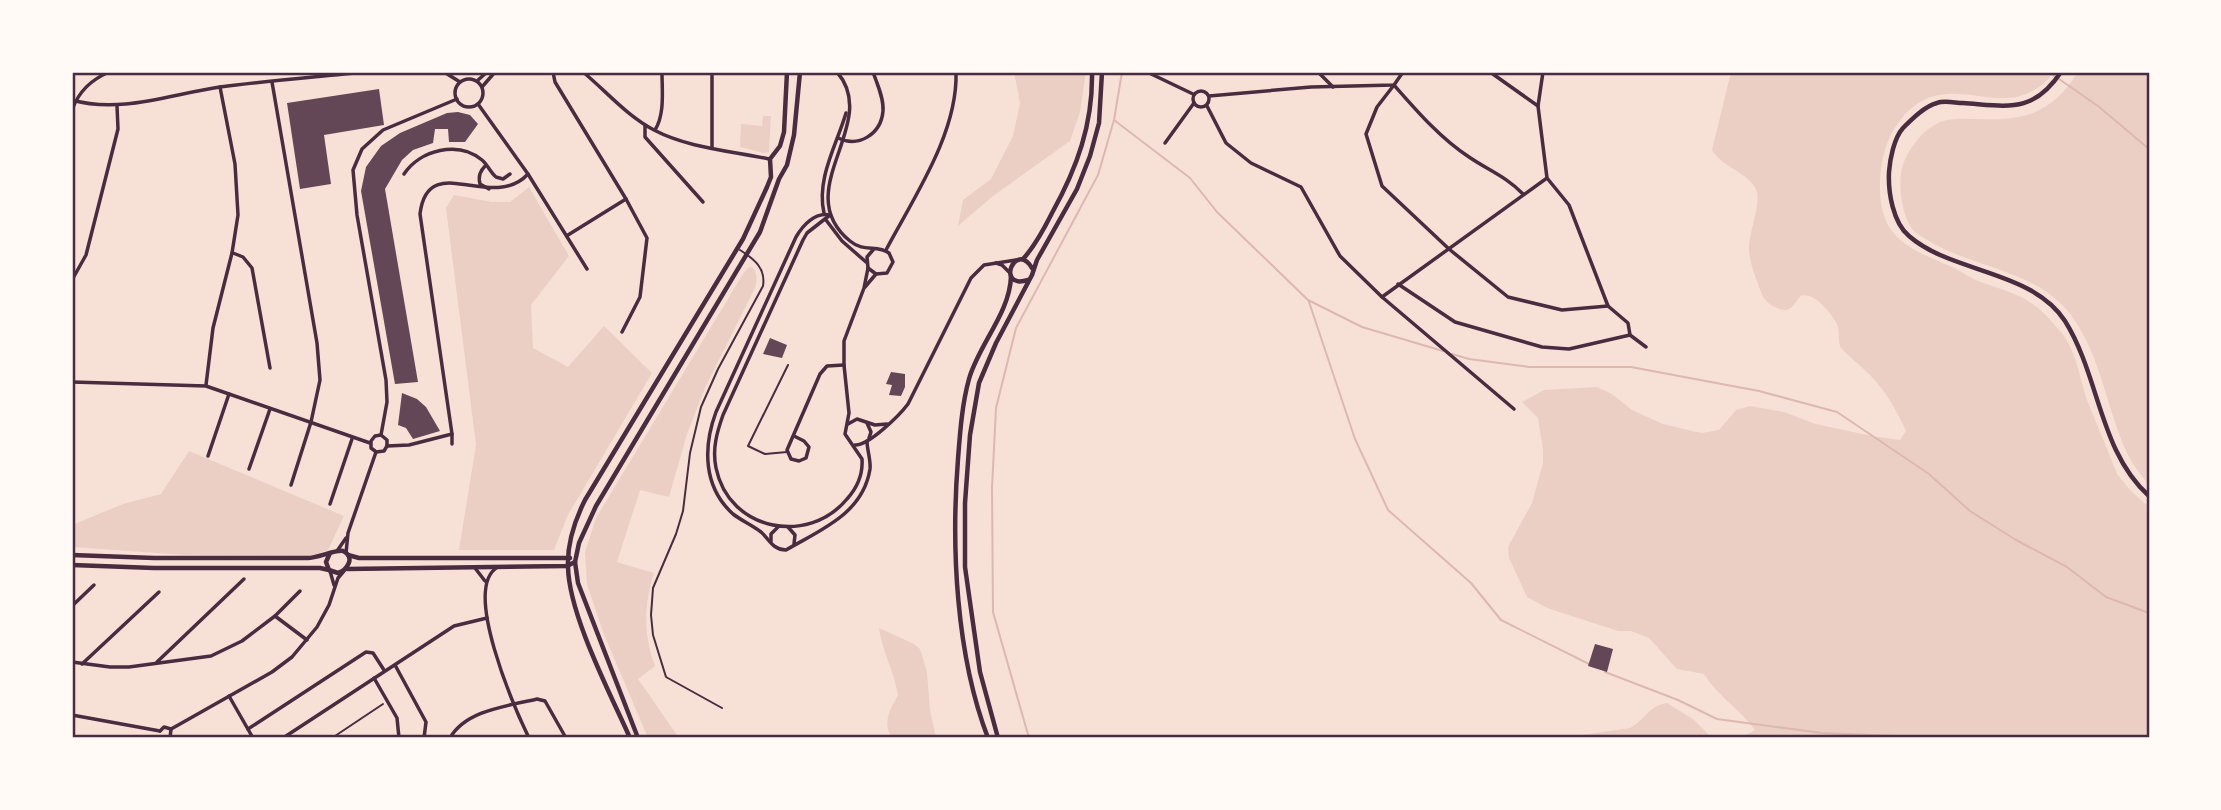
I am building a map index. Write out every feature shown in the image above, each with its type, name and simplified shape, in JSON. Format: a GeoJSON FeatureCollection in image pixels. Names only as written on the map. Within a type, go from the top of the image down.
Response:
{"type":"FeatureCollection","features":[{"type":"Feature","properties":{"kind":"main road"},"geometry":{"type":"LineString","coordinates":[[630,738],[569,585],[567,566],[575,524],[585,500],[761,204],[771,177],[770,159],[776,153],[784,132],[787,72]]}},
{"type":"Feature","properties":{"kind":"main road"},"geometry":{"type":"LineString","coordinates":[[638,738],[580,594],[575,562],[591,514],[760,232],[787,165],[794,135],[800,72]]}},
{"type":"Feature","properties":{"kind":"main road"},"geometry":{"type":"LineString","coordinates":[[988,738],[975,698],[955,567],[955,501],[960,434],[969,380],[1010,294],[1011,267],[1020,260],[1049,220],[1078,161],[1089,121],[1092,72]]}},
{"type":"Feature","properties":{"kind":"main road"},"geometry":{"type":"LineString","coordinates":[[1032,269],[1084,173],[1099,122],[1104,72]]}},
{"type":"Feature","properties":{"kind":"main road"},"geometry":{"type":"LineString","coordinates":[[2061,72],[2051,87],[2036,99],[2017,106],[1938,102],[1916,116],[1900,131],[1890,160],[1888,185],[1895,213],[1907,234],[1924,247],[2022,286],[2050,303],[2065,321],[2076,343],[2118,457],[2134,482],[2149,496]]}},
{"type":"Feature","properties":{"kind":"main road"},"geometry":{"type":"LineString","coordinates":[[776,153],[782,152],[788,159]]}},
{"type":"Feature","properties":{"kind":"main road"},"geometry":{"type":"LineString","coordinates":[[771,166],[778,170],[784,169]]}},
{"type":"Feature","properties":{"kind":"main road"},"geometry":{"type":"LineString","coordinates":[[998,738],[983,684],[972,623],[965,567],[966,489],[970,435],[979,383],[996,342],[1032,275],[1028,261],[1020,260]]}},
{"type":"Feature","properties":{"kind":"main road"},"geometry":{"type":"LineString","coordinates":[[1011,275],[1020,282],[1027,280]]}},
{"type":"Feature","properties":{"kind":"main road"},"geometry":{"type":"LineString","coordinates":[[72,555],[308,558],[337,551],[359,558],[568,556],[575,562]]}},
{"type":"Feature","properties":{"kind":"main road"},"geometry":{"type":"LineString","coordinates":[[329,570],[326,562],[330,553]]}},
{"type":"Feature","properties":{"kind":"main road"},"geometry":{"type":"LineString","coordinates":[[345,570],[349,562],[346,554]]}},
{"type":"Feature","properties":{"kind":"main road"},"geometry":{"type":"LineString","coordinates":[[72,565],[320,568],[338,573],[345,570],[472,566],[567,566],[575,562]]}},
{"type":"Feature","properties":{"kind":"street"},"geometry":{"type":"LineString","coordinates":[[72,110],[73,101],[84,88],[109,72]]}},
{"type":"Feature","properties":{"kind":"street"},"geometry":{"type":"LineString","coordinates":[[73,101],[117,106],[220,87],[364,72]]}},
{"type":"Feature","properties":{"kind":"street"},"geometry":{"type":"LineString","coordinates":[[443,72],[460,82]]}},
{"type":"Feature","properties":{"kind":"street"},"geometry":{"type":"LineString","coordinates":[[477,81],[487,72]]}},
{"type":"Feature","properties":{"kind":"street"},"geometry":{"type":"LineString","coordinates":[[482,87],[495,72]]}},
{"type":"Feature","properties":{"kind":"street"},"geometry":{"type":"LineString","coordinates":[[553,72],[555,82],[647,238],[640,297],[622,332]]}},
{"type":"Feature","properties":{"kind":"street"},"geometry":{"type":"LineString","coordinates":[[583,72],[655,131],[672,138],[770,159]]}},
{"type":"Feature","properties":{"kind":"street"},"geometry":{"type":"LineString","coordinates":[[655,131],[662,112],[662,72]]}},
{"type":"Feature","properties":{"kind":"street"},"geometry":{"type":"LineString","coordinates":[[712,72],[712,147]]}},
{"type":"Feature","properties":{"kind":"street"},"geometry":{"type":"LineString","coordinates":[[830,215],[826,220],[813,228],[803,240],[723,415],[716,438],[716,468],[722,487],[731,500],[753,517],[780,527],[799,528],[837,510],[851,495],[863,471],[862,459],[846,438],[849,407],[844,365],[846,331],[864,288],[868,268],[866,262],[837,236],[826,220],[822,197],[824,178],[848,119],[848,97],[844,82],[837,72]]}},
{"type":"Feature","properties":{"kind":"street"},"geometry":{"type":"LineString","coordinates":[[840,139],[855,142],[867,138],[878,126],[883,104],[873,72]]}},
{"type":"Feature","properties":{"kind":"street"},"geometry":{"type":"LineString","coordinates":[[886,250],[945,134],[954,107],[956,72]]}},
{"type":"Feature","properties":{"kind":"street"},"geometry":{"type":"LineString","coordinates":[[1147,72],[1193,94],[1204,92],[1209,96],[1210,102],[1207,106]]}},
{"type":"Feature","properties":{"kind":"street"},"geometry":{"type":"LineString","coordinates":[[1318,72],[1333,87]]}},
{"type":"Feature","properties":{"kind":"street"},"geometry":{"type":"LineString","coordinates":[[1403,72],[1377,107],[1366,134],[1382,186],[1449,249],[1508,298],[1562,310],[1608,306]]}},
{"type":"Feature","properties":{"kind":"street"},"geometry":{"type":"LineString","coordinates":[[1490,72],[1538,106]]}},
{"type":"Feature","properties":{"kind":"street"},"geometry":{"type":"LineString","coordinates":[[1543,72],[1538,106],[1547,178],[1569,205],[1608,306],[1628,323],[1630,335],[1646,347]]}},
{"type":"Feature","properties":{"kind":"street"},"geometry":{"type":"LineString","coordinates":[[469,79],[477,81],[482,87],[482,98],[478,104],[468,107],[457,99],[455,92],[460,82],[469,79]]}},
{"type":"Feature","properties":{"kind":"street"},"geometry":{"type":"LineString","coordinates":[[272,82],[317,343],[320,380],[311,422],[290,485]]}},
{"type":"Feature","properties":{"kind":"street"},"geometry":{"type":"LineString","coordinates":[[1209,96],[1394,85]]}},
{"type":"Feature","properties":{"kind":"street"},"geometry":{"type":"LineString","coordinates":[[1394,85],[1421,116],[1467,156],[1512,182],[1523,194]]}},
{"type":"Feature","properties":{"kind":"street"},"geometry":{"type":"LineString","coordinates":[[206,386],[213,328],[232,253],[238,215],[237,189],[220,87]]}},
{"type":"Feature","properties":{"kind":"street"},"geometry":{"type":"LineString","coordinates":[[1165,143],[1194,103],[1193,94]]}},
{"type":"Feature","properties":{"kind":"street"},"geometry":{"type":"LineString","coordinates":[[381,435],[387,402],[386,380],[357,215],[352,170],[362,149],[383,130],[457,99]]}},
{"type":"Feature","properties":{"kind":"street"},"geometry":{"type":"LineString","coordinates":[[1194,103],[1207,106]]}},
{"type":"Feature","properties":{"kind":"street"},"geometry":{"type":"LineString","coordinates":[[478,104],[528,174],[587,269]]}},
{"type":"Feature","properties":{"kind":"street"},"geometry":{"type":"LineString","coordinates":[[72,280],[86,255],[118,129],[117,106]]}},
{"type":"Feature","properties":{"kind":"street"},"geometry":{"type":"LineString","coordinates":[[1207,106],[1226,142],[1251,163],[1301,187],[1340,256],[1382,297],[1514,409]]}},
{"type":"Feature","properties":{"kind":"street"},"geometry":{"type":"LineString","coordinates":[[645,125],[645,137],[703,202]]}},
{"type":"Feature","properties":{"kind":"street"},"geometry":{"type":"LineString","coordinates":[[840,139],[830,179],[827,203],[830,215],[851,243],[863,249],[886,250]]}},
{"type":"Feature","properties":{"kind":"street"},"geometry":{"type":"LineString","coordinates":[[404,174],[422,156],[439,150],[461,151],[481,159],[496,177],[503,179],[510,174]]}},
{"type":"Feature","properties":{"kind":"street"},"geometry":{"type":"LineString","coordinates":[[486,165],[479,180],[480,184],[489,189]]}},
{"type":"Feature","properties":{"kind":"street"},"geometry":{"type":"LineString","coordinates":[[452,444],[420,214],[422,199],[428,190],[439,184],[450,182],[505,189],[516,186],[528,174]]}},
{"type":"Feature","properties":{"kind":"street"},"geometry":{"type":"LineString","coordinates":[[1382,297],[1547,178]]}},
{"type":"Feature","properties":{"kind":"street"},"geometry":{"type":"LineString","coordinates":[[568,235],[626,199]]}},
{"type":"Feature","properties":{"kind":"street"},"geometry":{"type":"LineString","coordinates":[[830,215],[824,214],[808,222],[796,237],[716,412],[708,437],[708,469],[720,499],[732,513],[783,551],[835,523],[852,508],[867,480],[870,469],[868,440],[871,432],[864,420]]}},
{"type":"Feature","properties":{"kind":"street"},"geometry":{"type":"LineString","coordinates":[[866,262],[873,250]]}},
{"type":"Feature","properties":{"kind":"street"},"geometry":{"type":"LineString","coordinates":[[868,268],[876,274],[885,274],[892,266],[892,258],[886,250]]}},
{"type":"Feature","properties":{"kind":"street"},"geometry":{"type":"LineString","coordinates":[[232,253],[243,257],[252,268],[270,368]]}},
{"type":"Feature","properties":{"kind":"street"},"geometry":{"type":"LineString","coordinates":[[853,444],[860,445],[868,440],[900,414],[910,400],[971,278],[979,268],[990,263],[1020,260]]}},
{"type":"Feature","properties":{"kind":"street"},"geometry":{"type":"LineString","coordinates":[[990,263],[1002,265],[1011,275]]}},
{"type":"Feature","properties":{"kind":"street"},"geometry":{"type":"LineString","coordinates":[[864,288],[876,274]]}},
{"type":"Feature","properties":{"kind":"street"},"geometry":{"type":"LineString","coordinates":[[1398,284],[1455,322],[1542,347],[1569,349],[1630,335]]}},
{"type":"Feature","properties":{"kind":"street"},"geometry":{"type":"LineString","coordinates":[[794,436],[807,444],[808,455],[803,460],[794,461],[787,452],[823,369],[827,366],[844,365]]}},
{"type":"Feature","properties":{"kind":"street"},"geometry":{"type":"LineString","coordinates":[[72,382],[206,386],[352,439],[370,443]]}},
{"type":"Feature","properties":{"kind":"street"},"geometry":{"type":"LineString","coordinates":[[208,456],[229,394]]}},
{"type":"Feature","properties":{"kind":"street"},"geometry":{"type":"LineString","coordinates":[[849,407],[864,420],[875,425],[890,423]]}},
{"type":"Feature","properties":{"kind":"street"},"geometry":{"type":"LineString","coordinates":[[249,470],[270,408]]}},
{"type":"Feature","properties":{"kind":"street"},"geometry":{"type":"LineString","coordinates":[[847,425],[853,420],[864,420]]}},
{"type":"Feature","properties":{"kind":"street"},"geometry":{"type":"LineString","coordinates":[[387,446],[409,445],[452,434]]}},
{"type":"Feature","properties":{"kind":"street"},"geometry":{"type":"LineString","coordinates":[[381,435],[387,440],[387,446],[382,452],[376,452],[372,450],[370,443],[373,438],[381,435]]}},
{"type":"Feature","properties":{"kind":"street"},"geometry":{"type":"LineString","coordinates":[[330,504],[352,439]]}},
{"type":"Feature","properties":{"kind":"street"},"geometry":{"type":"LineString","coordinates":[[337,551],[348,533],[376,452]]}},
{"type":"Feature","properties":{"kind":"street"},"geometry":{"type":"LineString","coordinates":[[773,545],[771,534],[780,527]]}},
{"type":"Feature","properties":{"kind":"street"},"geometry":{"type":"LineString","coordinates":[[788,527],[795,535],[793,546]]}},
{"type":"Feature","properties":{"kind":"street"},"geometry":{"type":"LineString","coordinates":[[346,554],[348,533]]}},
{"type":"Feature","properties":{"kind":"street"},"geometry":{"type":"LineString","coordinates":[[472,566],[481,573],[486,583]]}},
{"type":"Feature","properties":{"kind":"street"},"geometry":{"type":"LineString","coordinates":[[500,566],[491,571],[486,583],[487,618],[513,705],[529,738]]}},
{"type":"Feature","properties":{"kind":"street"},"geometry":{"type":"LineString","coordinates":[[329,570],[334,590]]}},
{"type":"Feature","properties":{"kind":"street"},"geometry":{"type":"LineString","coordinates":[[171,729],[284,664],[307,640],[324,614],[338,578],[345,570]]}},
{"type":"Feature","properties":{"kind":"street"},"geometry":{"type":"LineString","coordinates":[[155,664],[244,579]]}},
{"type":"Feature","properties":{"kind":"street"},"geometry":{"type":"LineString","coordinates":[[72,606],[94,585]]}},
{"type":"Feature","properties":{"kind":"street"},"geometry":{"type":"LineString","coordinates":[[72,662],[110,667],[211,656],[242,641],[275,616],[300,591]]}},
{"type":"Feature","properties":{"kind":"street"},"geometry":{"type":"LineString","coordinates":[[82,664],[159,592]]}},
{"type":"Feature","properties":{"kind":"street"},"geometry":{"type":"LineString","coordinates":[[275,616],[307,640]]}},
{"type":"Feature","properties":{"kind":"street"},"geometry":{"type":"LineString","coordinates":[[284,738],[454,626],[487,618]]}},
{"type":"Feature","properties":{"kind":"street"},"geometry":{"type":"LineString","coordinates":[[247,729],[366,652],[373,653],[385,670]]}},
{"type":"Feature","properties":{"kind":"street"},"geometry":{"type":"LineString","coordinates":[[394,664],[426,722],[424,738]]}},
{"type":"Feature","properties":{"kind":"street"},"geometry":{"type":"LineString","coordinates":[[374,678],[397,718],[399,738]]}},
{"type":"Feature","properties":{"kind":"street"},"geometry":{"type":"LineString","coordinates":[[229,696],[253,738]]}},
{"type":"Feature","properties":{"kind":"street"},"geometry":{"type":"LineString","coordinates":[[450,738],[460,726],[479,714],[537,699],[545,701],[566,738]]}},
{"type":"Feature","properties":{"kind":"street"},"geometry":{"type":"LineString","coordinates":[[72,715],[162,736],[170,737],[171,729]]}},
{"type":"Feature","properties":{"kind":"street"},"geometry":{"type":"LineString","coordinates":[[162,736],[166,726],[171,729]]}},
{"type":"Feature","properties":{"kind":"lane"},"geometry":{"type":"LineString","coordinates":[[722,708],[666,677],[653,635],[651,600],[656,579],[683,511],[690,453],[701,407],[718,369],[763,286],[764,273],[761,267],[737,248]]}},
{"type":"Feature","properties":{"kind":"lane"},"geometry":{"type":"LineString","coordinates":[[787,452],[765,454],[748,446],[788,365]]}},
{"type":"Feature","properties":{"kind":"path"},"geometry":{"type":"LineString","coordinates":[[332,738],[387,702]]}},
{"type":"Feature","properties":{"kind":"shaded area"},"geometry":{"type":"Polygon","coordinates":[[[1014,72],[1086,72],[1080,112],[1070,141],[993,196],[958,226],[963,200],[991,179],[1013,136],[1020,103],[1014,72]]]}},
{"type":"Feature","properties":{"kind":"shaded area"},"geometry":{"type":"Polygon","coordinates":[[[1731,72],[2054,72],[2036,89],[2017,97],[1959,94],[1940,95],[1921,102],[1902,118],[1885,148],[1880,182],[1881,201],[1890,228],[1909,247],[2027,301],[2048,317],[2070,346],[2087,400],[2117,474],[2149,507],[2149,738],[1741,738],[1755,730],[1704,674],[1677,669],[1649,638],[1547,608],[1527,597],[1509,558],[1508,547],[1532,503],[1543,463],[1538,418],[1522,402],[1544,390],[1597,387],[1612,394],[1632,410],[1663,424],[1702,433],[1719,430],[1736,410],[1750,406],[1784,412],[1816,424],[1872,436],[1900,440],[1906,431],[1881,388],[1840,346],[1837,324],[1822,304],[1812,297],[1801,296],[1791,308],[1782,310],[1769,304],[1762,295],[1749,253],[1757,201],[1756,189],[1747,178],[1722,161],[1712,150],[1731,72]]]}},
{"type":"Feature","properties":{"kind":"shaded area"},"geometry":{"type":"Polygon","coordinates":[[[2078,72],[2149,72],[2149,485],[2128,455],[2087,342],[2066,309],[2037,286],[1950,252],[1920,236],[1907,221],[1902,204],[1900,180],[1903,166],[1914,144],[1925,132],[1948,120],[2025,116],[2048,105],[2059,96],[2078,72]]]}},
{"type":"Feature","properties":{"kind":"shaded area"},"geometry":{"type":"Polygon","coordinates":[[[763,116],[771,116],[769,152],[740,147],[741,124],[762,126],[763,116]]]}},
{"type":"Feature","properties":{"kind":"shaded area"},"geometry":{"type":"Polygon","coordinates":[[[529,187],[569,256],[531,305],[533,348],[568,367],[604,326],[652,373],[568,515],[554,550],[459,550],[476,445],[446,208],[454,195],[492,202],[510,202],[529,187]]]}},
{"type":"Feature","properties":{"kind":"shaded area"},"geometry":{"type":"Polygon","coordinates":[[[752,267],[757,277],[755,288],[705,388],[687,434],[669,497],[640,490],[617,562],[654,573],[646,620],[648,642],[655,666],[638,679],[679,738],[648,738],[603,632],[587,584],[585,552],[596,518],[743,274],[752,267]]]}},
{"type":"Feature","properties":{"kind":"shaded area"},"geometry":{"type":"Polygon","coordinates":[[[189,451],[344,516],[328,550],[311,556],[185,555],[72,547],[72,525],[123,504],[161,494],[189,451]]]}},
{"type":"Feature","properties":{"kind":"shaded area"},"geometry":{"type":"Polygon","coordinates":[[[879,628],[920,649],[927,672],[930,710],[936,738],[892,738],[887,721],[898,695],[879,628]]]}},
{"type":"Feature","properties":{"kind":"shaded area"},"geometry":{"type":"Polygon","coordinates":[[[1667,703],[1693,719],[1709,735],[1717,738],[1562,738],[1630,728],[1655,707],[1667,703]]]}},
{"type":"Feature","properties":{"kind":"building"},"geometry":{"type":"Polygon","coordinates":[[[379,89],[384,125],[324,135],[331,184],[300,189],[287,103],[379,89]]]}},
{"type":"Feature","properties":{"kind":"building"},"geometry":{"type":"Polygon","coordinates":[[[447,113],[470,115],[478,124],[465,142],[449,142],[448,129],[435,129],[433,143],[413,150],[402,160],[385,189],[418,382],[395,384],[361,191],[366,167],[381,146],[400,133],[447,113]]]}},
{"type":"Feature","properties":{"kind":"building"},"geometry":{"type":"Polygon","coordinates":[[[770,338],[787,345],[782,358],[763,354],[770,338]]]}},
{"type":"Feature","properties":{"kind":"building"},"geometry":{"type":"Polygon","coordinates":[[[891,372],[905,374],[905,387],[901,396],[889,395],[892,385],[886,384],[891,372]]]}},
{"type":"Feature","properties":{"kind":"building"},"geometry":{"type":"Polygon","coordinates":[[[402,393],[417,399],[426,407],[440,431],[413,439],[406,428],[398,425],[402,393]]]}},
{"type":"Feature","properties":{"kind":"building"},"geometry":{"type":"Polygon","coordinates":[[[1595,644],[1613,649],[1607,672],[1588,666],[1595,644]]]}},
{"type":"Feature","properties":{"kind":"waterway"},"geometry":{"type":"LineString","coordinates":[[1029,738],[993,612],[992,488],[996,408],[1016,328],[1098,175],[1114,120],[1122,72]]}},
{"type":"Feature","properties":{"kind":"waterway"},"geometry":{"type":"LineString","coordinates":[[2048,72],[2054,76]]}},
{"type":"Feature","properties":{"kind":"waterway"},"geometry":{"type":"LineString","coordinates":[[2059,79],[2098,106],[2149,149]]}},
{"type":"Feature","properties":{"kind":"waterway"},"geometry":{"type":"LineString","coordinates":[[1114,120],[1190,178],[1217,212],[1308,300],[1362,327],[1443,351]]}},
{"type":"Feature","properties":{"kind":"waterway"},"geometry":{"type":"LineString","coordinates":[[1309,302],[1355,439],[1388,510],[1471,583],[1501,620],[1591,665]]}},
{"type":"Feature","properties":{"kind":"waterway"},"geometry":{"type":"LineString","coordinates":[[1452,354],[1469,359],[1529,367],[1631,367],[1759,391],[1837,412],[1929,474],[1970,511],[2016,540],[2067,567],[2106,597],[2149,613]]}},
{"type":"Feature","properties":{"kind":"waterway"},"geometry":{"type":"LineString","coordinates":[[1605,672],[1678,700],[1717,719],[1822,733],[1901,738]]}}]}
